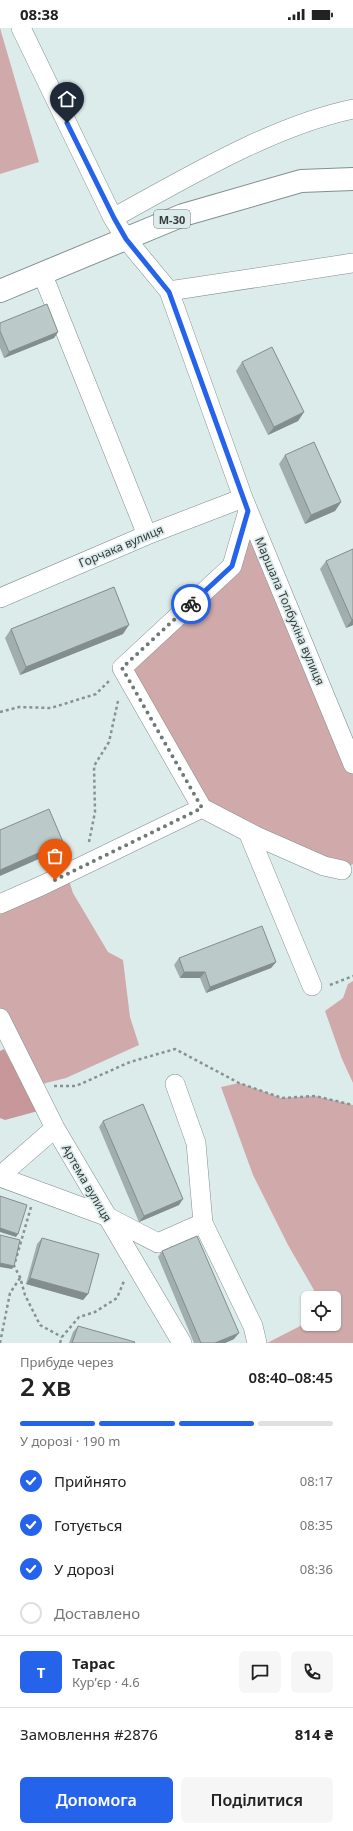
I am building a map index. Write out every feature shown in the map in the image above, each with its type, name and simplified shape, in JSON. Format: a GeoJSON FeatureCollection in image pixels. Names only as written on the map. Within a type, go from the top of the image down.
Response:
{"type":"FeatureCollection","features":[{"type":"Feature","properties":{"kind":"highway","name":"М-30"},"geometry":{"type":"LineString","coordinates":[[0,291],[183,215],[301,181],[353,178]]}},
{"type":"Feature","properties":{"kind":"street","name":"Маршала Толбухіна вулиця"},"geometry":{"type":"LineString","coordinates":[[21,28],[114,218],[126,239],[169,292],[245,504],[353,764]]}},
{"type":"Feature","properties":{"kind":"street"},"geometry":{"type":"LineString","coordinates":[[114,218],[180,181],[255,144],[325,115],[353,109]]}},
{"type":"Feature","properties":{"kind":"street"},"geometry":{"type":"LineString","coordinates":[[169,292],[353,263]]}},
{"type":"Feature","properties":{"kind":"street"},"geometry":{"type":"LineString","coordinates":[[42,273],[147,534]]}},
{"type":"Feature","properties":{"kind":"street"},"geometry":{"type":"LineString","coordinates":[[245,504],[232,566],[124,672],[202,808],[248,832],[324,866],[342,870]]}},
{"type":"Feature","properties":{"kind":"street","name":"Горчака вулиця"},"geometry":{"type":"LineString","coordinates":[[0,598],[147,534],[245,504]]}},
{"type":"Feature","properties":{"kind":"street"},"geometry":{"type":"LineString","coordinates":[[0,904],[82,867],[202,808]]}},
{"type":"Feature","properties":{"kind":"street"},"geometry":{"type":"LineString","coordinates":[[248,832],[312,986]]}},
{"type":"Feature","properties":{"kind":"street","name":"Артема вулиця"},"geometry":{"type":"LineString","coordinates":[[0,1018],[55,1128],[131,1260],[182,1343]]}},
{"type":"Feature","properties":{"kind":"street"},"geometry":{"type":"LineString","coordinates":[[175,1084],[196,1143],[203,1223],[253,1326],[257,1343]]}},
{"type":"Feature","properties":{"kind":"street"},"geometry":{"type":"LineString","coordinates":[[55,1128],[0,1176],[106,1216],[158,1243],[203,1223]]}},
{"type":"Feature","properties":{"kind":"path"},"geometry":{"type":"LineString","coordinates":[[0,712],[19,707],[50,708],[96,694],[124,672]]}},
{"type":"Feature","properties":{"kind":"path"},"geometry":{"type":"LineString","coordinates":[[82,867],[92,833],[95,812],[94,766],[109,742],[124,672]]}},
{"type":"Feature","properties":{"kind":"path"},"geometry":{"type":"LineString","coordinates":[[312,986],[332,985],[353,976]]}},
{"type":"Feature","properties":{"kind":"path"},"geometry":{"type":"LineString","coordinates":[[36,1190],[14,1266],[40,1325],[62,1337]]}},
{"type":"Feature","properties":{"kind":"path"},"geometry":{"type":"LineString","coordinates":[[60,1343],[62,1337],[79,1317],[95,1312],[118,1298],[131,1260]]}},
{"type":"Feature","properties":{"kind":"path"},"geometry":{"type":"LineString","coordinates":[[0,1343],[10,1293],[20,1277]]}},
{"type":"Feature","properties":{"kind":"shaded area"},"geometry":{"type":"Polygon","coordinates":[[[0,28],[39,162],[0,174],[0,28]]]}},
{"type":"Feature","properties":{"kind":"shaded area"},"geometry":{"type":"Polygon","coordinates":[[[248,511],[353,764],[353,864],[342,870],[202,808],[122,668],[232,566],[248,511]]]}},
{"type":"Feature","properties":{"kind":"shaded area"},"geometry":{"type":"Polygon","coordinates":[[[67,874],[73,893],[108,952],[123,960],[130,1017],[139,1045],[66,1078],[34,1086],[0,1018],[0,904],[67,874]]]}},
{"type":"Feature","properties":{"kind":"shaded area"},"geometry":{"type":"Polygon","coordinates":[[[353,981],[353,1083],[342,1059],[325,1011],[343,998],[348,984],[353,981]]]}},
{"type":"Feature","properties":{"kind":"shaded area"},"geometry":{"type":"Polygon","coordinates":[[[4,1049],[38,1111],[5,1120],[0,1118],[0,1051],[4,1049]]]}},
{"type":"Feature","properties":{"kind":"shaded area"},"geometry":{"type":"Polygon","coordinates":[[[239,1083],[281,1098],[315,1096],[353,1105],[353,1343],[267,1343],[301,1326],[301,1331],[341,1331],[341,1291],[314,1291],[288,1245],[253,1175],[221,1087],[239,1083]]]}},
{"type":"Feature","properties":{"kind":"building"},"geometry":{"type":"Polygon","coordinates":[[[47,304],[58,332],[9,352],[0,331],[0,323],[47,304]]]}},
{"type":"Feature","properties":{"kind":"building"},"geometry":{"type":"Polygon","coordinates":[[[272,347],[304,412],[274,427],[242,362],[272,347]]]}},
{"type":"Feature","properties":{"kind":"building"},"geometry":{"type":"Polygon","coordinates":[[[314,442],[341,502],[311,515],[285,455],[314,442]]]}},
{"type":"Feature","properties":{"kind":"building"},"geometry":{"type":"Polygon","coordinates":[[[353,549],[353,619],[352,620],[326,561],[353,549]]]}},
{"type":"Feature","properties":{"kind":"building"},"geometry":{"type":"Polygon","coordinates":[[[114,587],[129,625],[26,667],[11,629],[114,587]]]}},
{"type":"Feature","properties":{"kind":"building"},"geometry":{"type":"Polygon","coordinates":[[[49,809],[63,842],[0,870],[0,830],[49,809]]]}},
{"type":"Feature","properties":{"kind":"building"},"geometry":{"type":"Polygon","coordinates":[[[262,926],[276,962],[210,987],[205,972],[184,972],[179,958],[262,926]]]}},
{"type":"Feature","properties":{"kind":"building"},"geometry":{"type":"Polygon","coordinates":[[[143,1104],[183,1199],[144,1216],[103,1121],[143,1104]]]}},
{"type":"Feature","properties":{"kind":"building"},"geometry":{"type":"Polygon","coordinates":[[[0,1196],[27,1205],[18,1234],[0,1228],[0,1196]]]}},
{"type":"Feature","properties":{"kind":"building"},"geometry":{"type":"Polygon","coordinates":[[[0,1235],[20,1240],[14,1266],[0,1263],[0,1235]]]}},
{"type":"Feature","properties":{"kind":"building"},"geometry":{"type":"Polygon","coordinates":[[[197,1236],[239,1333],[215,1343],[201,1343],[162,1251],[197,1236]]]}},
{"type":"Feature","properties":{"kind":"building"},"geometry":{"type":"Polygon","coordinates":[[[42,1238],[99,1254],[88,1294],[30,1278],[42,1238]]]}},
{"type":"Feature","properties":{"kind":"building"},"geometry":{"type":"Polygon","coordinates":[[[78,1326],[135,1342],[72,1343],[78,1326]]]}},
{"type":"Feature","properties":{"kind":"way so far"},"geometry":{"type":"LineString","coordinates":[[55,880],[202,808],[122,668],[191,604]]}},
{"type":"Feature","properties":{"kind":"route"},"geometry":{"type":"LineString","coordinates":[[67,123],[126,239],[169,292],[248,511],[232,566],[191,604]]}}]}
